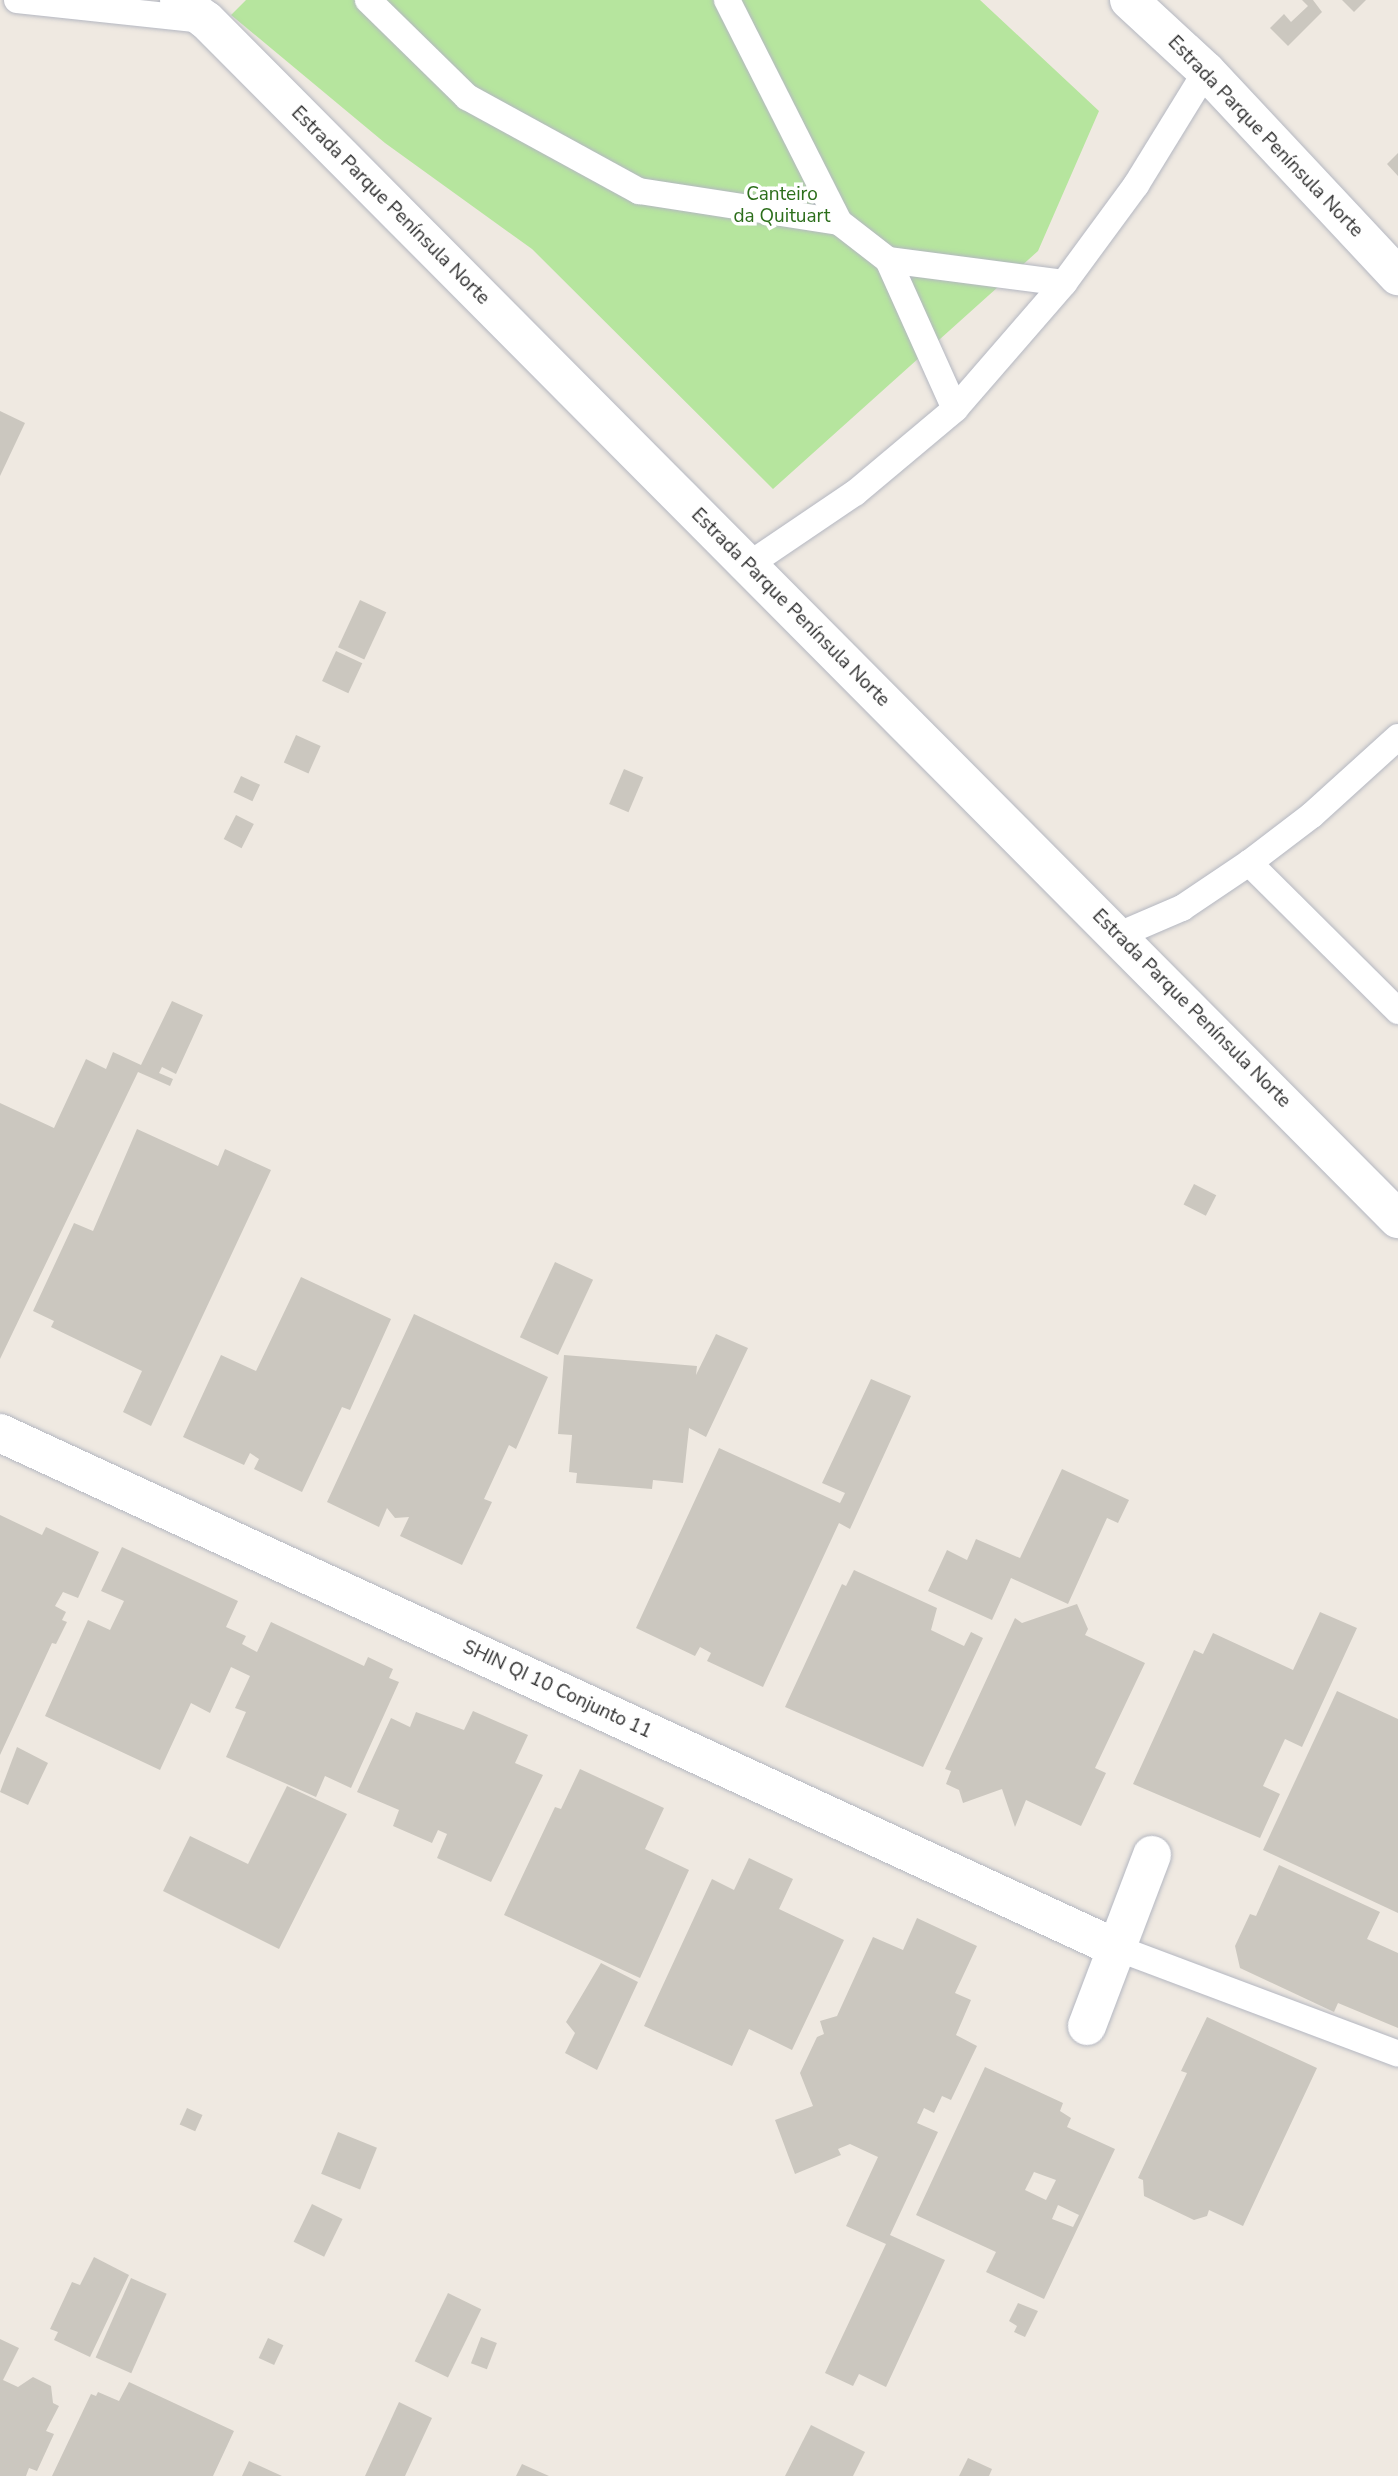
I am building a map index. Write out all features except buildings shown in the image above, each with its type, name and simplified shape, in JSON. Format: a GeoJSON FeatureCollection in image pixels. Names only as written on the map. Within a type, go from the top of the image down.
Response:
{"type":"FeatureCollection","features":[{"type":"Feature","properties":{"kind":"main road","name":"Estrada Parque Península Norte"},"geometry":{"type":"LineString","coordinates":[[1129,0],[1206,71],[1398,276]]}},
{"type":"Feature","properties":{"kind":"main road","name":"Estrada Parque Península Norte"},"geometry":{"type":"LineString","coordinates":[[192,10],[1119,935],[1398,1219]]}},
{"type":"Feature","properties":{"kind":"main road","name":"SHIN QI 10 Conjunto 11"},"geometry":{"type":"LineString","coordinates":[[0,1433],[1114,1947]]}},
{"type":"Feature","properties":{"kind":"main road"},"geometry":{"type":"LineString","coordinates":[[1087,2026],[1114,1947],[1152,1855]]}},
{"type":"Feature","properties":{"kind":"lane"},"geometry":{"type":"LineString","coordinates":[[17,0],[192,10]]}},
{"type":"Feature","properties":{"kind":"lane"},"geometry":{"type":"LineString","coordinates":[[368,0],[467,97],[639,191],[839,222]]}},
{"type":"Feature","properties":{"kind":"lane"},"geometry":{"type":"LineString","coordinates":[[727,0],[839,222],[888,260],[955,409]]}},
{"type":"Feature","properties":{"kind":"lane"},"geometry":{"type":"LineString","coordinates":[[747,566],[855,493],[955,409],[1064,283],[1142,176],[1206,71]]}},
{"type":"Feature","properties":{"kind":"lane"},"geometry":{"type":"LineString","coordinates":[[888,260],[1064,283]]}},
{"type":"Feature","properties":{"kind":"lane"},"geometry":{"type":"LineString","coordinates":[[1119,935],[1182,908],[1249,863],[1312,815],[1398,737]]}},
{"type":"Feature","properties":{"kind":"lane"},"geometry":{"type":"LineString","coordinates":[[1249,863],[1398,1011]]}},
{"type":"Feature","properties":{"kind":"lane"},"geometry":{"type":"LineString","coordinates":[[1114,1947],[1398,2054]]}},
{"type":"Feature","properties":{"kind":"green space","name":"Canteiro da Quituart"},"geometry":{"type":"Polygon","coordinates":[[[246,0],[980,0],[1099,111],[1038,251],[773,489],[532,249],[385,143],[231,15],[246,0]]]}}]}
